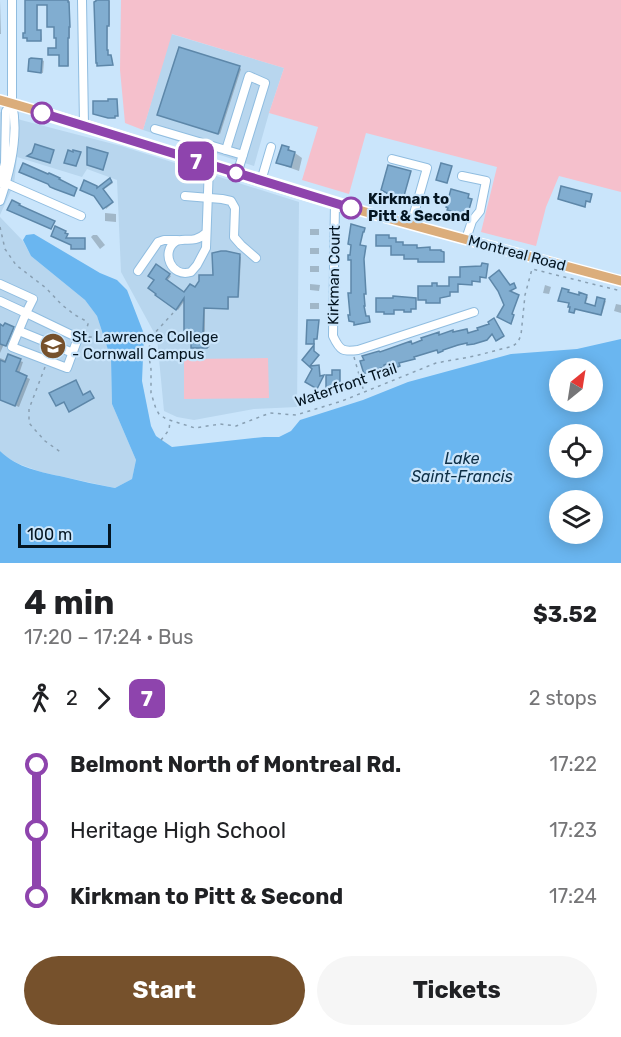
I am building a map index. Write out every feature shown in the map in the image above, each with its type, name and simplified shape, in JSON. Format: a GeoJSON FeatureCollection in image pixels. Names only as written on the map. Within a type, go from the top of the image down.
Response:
{"type":"FeatureCollection","features":[{"type":"Feature","properties":{"kind":"main road","name":"Montreal Road"},"geometry":{"type":"LineString","coordinates":[[0,100],[335,203],[621,281]]}},
{"type":"Feature","properties":{"kind":"street"},"geometry":{"type":"LineString","coordinates":[[0,201],[2,182],[12,154],[14,114],[12,104],[12,0]]}},
{"type":"Feature","properties":{"kind":"street"},"geometry":{"type":"LineString","coordinates":[[82,0],[84,125]]}},
{"type":"Feature","properties":{"kind":"street"},"geometry":{"type":"LineString","coordinates":[[226,150],[249,76],[265,83],[237,174]]}},
{"type":"Feature","properties":{"kind":"street"},"geometry":{"type":"LineString","coordinates":[[155,129],[243,155]]}},
{"type":"Feature","properties":{"kind":"street"},"geometry":{"type":"LineString","coordinates":[[261,181],[271,147]]}},
{"type":"Feature","properties":{"kind":"street"},"geometry":{"type":"LineString","coordinates":[[392,159],[427,168],[411,224]]}},
{"type":"Feature","properties":{"kind":"street"},"geometry":{"type":"LineString","coordinates":[[177,240],[172,244],[170,250],[171,266],[180,273],[187,273],[194,269],[207,248],[209,165]]}},
{"type":"Feature","properties":{"kind":"street"},"geometry":{"type":"LineString","coordinates":[[462,176],[486,181],[480,211],[472,221],[466,239]]}},
{"type":"Feature","properties":{"kind":"street"},"geometry":{"type":"LineString","coordinates":[[2,182],[81,216]]}},
{"type":"Feature","properties":{"kind":"street"},"geometry":{"type":"LineString","coordinates":[[185,196],[227,199],[234,205],[234,237],[256,258]]}},
{"type":"Feature","properties":{"kind":"street","name":"Kirkman Court"},"geometry":{"type":"LineString","coordinates":[[335,203],[333,336],[338,347],[352,351]]}},
{"type":"Feature","properties":{"kind":"street"},"geometry":{"type":"LineString","coordinates":[[138,271],[158,242],[196,240],[206,233]]}},
{"type":"Feature","properties":{"kind":"street"},"geometry":{"type":"LineString","coordinates":[[0,284],[33,298],[26,313],[12,347],[67,368],[78,338],[26,313],[0,301]]}},
{"type":"Feature","properties":{"kind":"street"},"geometry":{"type":"LineString","coordinates":[[352,351],[474,312]]}},
{"type":"Feature","properties":{"kind":"street"},"geometry":{"type":"LineString","coordinates":[[19,331],[73,352]]}},
{"type":"Feature","properties":{"kind":"path"},"geometry":{"type":"LineString","coordinates":[[0,228],[5,249],[16,265],[46,288],[62,305],[86,321],[88,337],[150,338],[173,313]]}},
{"type":"Feature","properties":{"kind":"path","name":"Waterfront Trail"},"geometry":{"type":"LineString","coordinates":[[170,420],[195,428],[220,424],[236,426],[270,413],[297,414],[342,401],[436,363],[509,348],[520,340],[525,295],[532,268],[621,291]]}},
{"type":"Feature","properties":{"kind":"path"},"geometry":{"type":"LineString","coordinates":[[150,338],[152,400],[159,414],[170,420],[169,430],[161,440]]}},
{"type":"Feature","properties":{"kind":"path"},"geometry":{"type":"LineString","coordinates":[[352,351],[364,392]]}},
{"type":"Feature","properties":{"kind":"path"},"geometry":{"type":"LineString","coordinates":[[47,361],[29,409],[29,423],[45,441],[62,453]]}},
{"type":"Feature","properties":{"kind":"shaded area"},"geometry":{"type":"Polygon","coordinates":[[[121,0],[621,0],[621,192],[559,176],[546,207],[536,246],[481,232],[497,167],[366,133],[349,194],[302,180],[318,127],[269,113],[284,68],[172,34],[143,130],[125,123],[120,70],[121,0]]]}},
{"type":"Feature","properties":{"kind":"shaded area"},"geometry":{"type":"Polygon","coordinates":[[[171,34],[284,68],[254,166],[143,130],[171,34]]]}},
{"type":"Feature","properties":{"kind":"shaded area"},"geometry":{"type":"Polygon","coordinates":[[[0,112],[21,120],[121,146],[299,202],[297,407],[254,409],[194,420],[177,417],[164,411],[157,338],[121,272],[117,180],[87,169],[82,177],[17,157],[14,184],[0,215],[0,112]]]}},
{"type":"Feature","properties":{"kind":"shaded area","name":"St. Lawrence College - Cornwall Campus"},"geometry":{"type":"Polygon","coordinates":[[[0,217],[23,241],[31,256],[85,300],[97,316],[111,359],[112,404],[136,460],[132,479],[115,488],[41,472],[19,464],[0,451],[0,217]]]}},
{"type":"Feature","properties":{"kind":"shaded area"},"geometry":{"type":"Polygon","coordinates":[[[268,358],[269,398],[184,399],[184,359],[268,358]]]}},
{"type":"Feature","properties":{"kind":"water","name":"Lake Saint-Francis"},"geometry":{"type":"Polygon","coordinates":[[[34,234],[100,273],[117,280],[127,290],[144,334],[142,381],[151,426],[156,436],[172,447],[279,437],[291,431],[300,420],[363,400],[408,382],[511,354],[577,349],[621,339],[621,563],[0,563],[0,451],[14,462],[30,469],[115,488],[132,479],[136,460],[112,404],[111,359],[97,316],[85,300],[31,256],[23,240],[26,235],[34,234]]]}},
{"type":"Feature","properties":{"kind":"building"},"geometry":{"type":"Polygon","coordinates":[[[25,0],[68,0],[70,27],[68,66],[59,66],[59,55],[48,55],[48,48],[56,48],[56,38],[54,38],[54,27],[47,27],[47,5],[37,5],[37,30],[41,30],[41,41],[27,41],[27,38],[23,38],[25,0]]]}},
{"type":"Feature","properties":{"kind":"building"},"geometry":{"type":"Polygon","coordinates":[[[109,0],[107,50],[108,55],[111,55],[113,65],[97,66],[96,63],[94,2],[109,0]]]}},
{"type":"Feature","properties":{"kind":"building"},"geometry":{"type":"Polygon","coordinates":[[[179,47],[240,66],[218,134],[157,115],[179,47]]]}},
{"type":"Feature","properties":{"kind":"building"},"geometry":{"type":"Polygon","coordinates":[[[31,58],[42,59],[41,73],[28,71],[31,58]]]}},
{"type":"Feature","properties":{"kind":"building"},"geometry":{"type":"Polygon","coordinates":[[[108,99],[117,99],[118,116],[108,118],[93,114],[93,101],[108,101],[108,99]]]}},
{"type":"Feature","properties":{"kind":"building"},"geometry":{"type":"Polygon","coordinates":[[[35,144],[54,150],[50,163],[27,156],[32,153],[35,144]]]}},
{"type":"Feature","properties":{"kind":"building"},"geometry":{"type":"Polygon","coordinates":[[[282,145],[295,152],[291,167],[276,163],[282,145]]]}},
{"type":"Feature","properties":{"kind":"building"},"geometry":{"type":"Polygon","coordinates":[[[87,147],[108,153],[103,170],[87,165],[87,147]]]}},
{"type":"Feature","properties":{"kind":"building"},"geometry":{"type":"Polygon","coordinates":[[[68,150],[81,152],[76,166],[64,163],[68,150]]]}},
{"type":"Feature","properties":{"kind":"building"},"geometry":{"type":"Polygon","coordinates":[[[23,163],[60,178],[77,188],[74,196],[19,172],[23,163]]]}},
{"type":"Feature","properties":{"kind":"building"},"geometry":{"type":"Polygon","coordinates":[[[441,163],[452,166],[447,183],[436,180],[441,163]]]}},
{"type":"Feature","properties":{"kind":"building"},"geometry":{"type":"Polygon","coordinates":[[[388,165],[411,171],[404,196],[397,195],[396,201],[385,198],[387,193],[381,190],[388,165]]]}},
{"type":"Feature","properties":{"kind":"building"},"geometry":{"type":"Polygon","coordinates":[[[110,178],[112,182],[103,189],[113,202],[103,209],[94,196],[80,190],[84,180],[97,188],[110,178]]]}},
{"type":"Feature","properties":{"kind":"building"},"geometry":{"type":"Polygon","coordinates":[[[561,186],[592,194],[590,202],[586,201],[585,207],[558,199],[561,186]]]}},
{"type":"Feature","properties":{"kind":"building"},"geometry":{"type":"Polygon","coordinates":[[[451,189],[469,194],[468,198],[472,199],[468,213],[465,215],[447,210],[451,189]]]}},
{"type":"Feature","properties":{"kind":"building"},"geometry":{"type":"Polygon","coordinates":[[[12,200],[55,221],[51,229],[7,210],[12,200]]]}},
{"type":"Feature","properties":{"kind":"building"},"geometry":{"type":"Polygon","coordinates":[[[351,224],[365,228],[360,245],[366,246],[364,306],[370,322],[354,325],[354,322],[349,321],[348,315],[350,315],[348,293],[351,293],[351,260],[348,260],[348,255],[350,255],[351,245],[348,244],[351,224]]]}},
{"type":"Feature","properties":{"kind":"building"},"geometry":{"type":"Polygon","coordinates":[[[55,226],[66,231],[65,233],[68,234],[66,238],[85,238],[85,249],[71,249],[71,245],[51,236],[55,226]]]}},
{"type":"Feature","properties":{"kind":"building"},"geometry":{"type":"Polygon","coordinates":[[[376,235],[389,235],[389,238],[396,238],[396,242],[403,242],[403,245],[417,245],[417,248],[430,247],[430,250],[441,250],[444,252],[444,262],[418,262],[418,259],[404,259],[404,255],[391,255],[391,246],[376,246],[376,235]]]}},
{"type":"Feature","properties":{"kind":"building"},"geometry":{"type":"Polygon","coordinates":[[[221,251],[240,254],[238,297],[228,297],[228,309],[204,308],[203,334],[210,334],[210,340],[207,348],[191,348],[191,334],[187,334],[187,330],[184,330],[184,298],[176,310],[148,288],[154,280],[148,276],[156,264],[170,274],[166,279],[184,292],[190,284],[195,287],[199,281],[199,275],[213,275],[212,253],[221,251]]]}},
{"type":"Feature","properties":{"kind":"building"},"geometry":{"type":"Polygon","coordinates":[[[482,263],[488,264],[486,278],[480,277],[480,282],[472,281],[472,285],[458,284],[458,292],[450,292],[450,296],[440,298],[440,303],[426,303],[426,300],[418,300],[418,286],[432,286],[432,283],[437,283],[437,286],[449,286],[449,277],[460,277],[460,267],[481,266],[482,263]]]}},
{"type":"Feature","properties":{"kind":"building"},"geometry":{"type":"Polygon","coordinates":[[[499,270],[510,285],[514,283],[516,288],[510,291],[519,295],[511,324],[497,317],[504,305],[489,278],[499,270]]]}},
{"type":"Feature","properties":{"kind":"building"},"geometry":{"type":"Polygon","coordinates":[[[562,288],[569,290],[568,292],[587,295],[585,303],[595,306],[597,297],[605,299],[601,315],[575,309],[574,313],[569,312],[569,303],[558,301],[562,288]]]}},
{"type":"Feature","properties":{"kind":"building"},"geometry":{"type":"Polygon","coordinates":[[[393,296],[416,298],[416,309],[411,309],[411,312],[394,310],[394,314],[376,312],[376,298],[393,298],[393,296]]]}},
{"type":"Feature","properties":{"kind":"building"},"geometry":{"type":"Polygon","coordinates":[[[494,318],[504,336],[496,341],[492,334],[487,340],[458,345],[438,353],[437,350],[399,363],[400,366],[394,368],[392,362],[364,374],[360,361],[364,360],[362,356],[411,341],[412,344],[422,340],[421,338],[439,332],[439,335],[453,330],[453,332],[467,329],[468,333],[489,324],[488,322],[494,318]]]}},
{"type":"Feature","properties":{"kind":"building"},"geometry":{"type":"Polygon","coordinates":[[[307,320],[319,320],[317,339],[314,339],[314,344],[306,344],[307,320]]]}},
{"type":"Feature","properties":{"kind":"building"},"geometry":{"type":"Polygon","coordinates":[[[5,323],[14,327],[6,346],[0,344],[0,324],[3,326],[5,323]]]}},
{"type":"Feature","properties":{"kind":"building"},"geometry":{"type":"Polygon","coordinates":[[[314,345],[314,351],[319,355],[310,366],[319,365],[320,376],[324,375],[317,389],[305,382],[312,369],[302,360],[314,345]]]}},
{"type":"Feature","properties":{"kind":"building"},"geometry":{"type":"Polygon","coordinates":[[[8,354],[21,359],[16,371],[27,376],[15,406],[0,400],[0,360],[5,362],[8,354]]]}},
{"type":"Feature","properties":{"kind":"building"},"geometry":{"type":"Polygon","coordinates":[[[332,370],[340,370],[340,389],[327,390],[326,375],[332,375],[332,370]]]}},
{"type":"Feature","properties":{"kind":"building"},"geometry":{"type":"Polygon","coordinates":[[[76,380],[83,395],[90,391],[94,398],[69,412],[64,402],[56,406],[49,393],[76,380]]]}},
{"type":"Feature","properties":{"kind":"bus line","name":"7"},"geometry":{"type":"LineString","coordinates":[[42,113],[351,208]]}},
{"type":"Feature","properties":{"kind":"place","name":"Kirkman to Pitt & Second"},"geometry":{"type":"Point","coordinates":[351,208]}},
{"type":"Feature","properties":{"kind":"place","name":"St. Lawrence College - Cornwall Campus"},"geometry":{"type":"Point","coordinates":[53,346]}}]}
